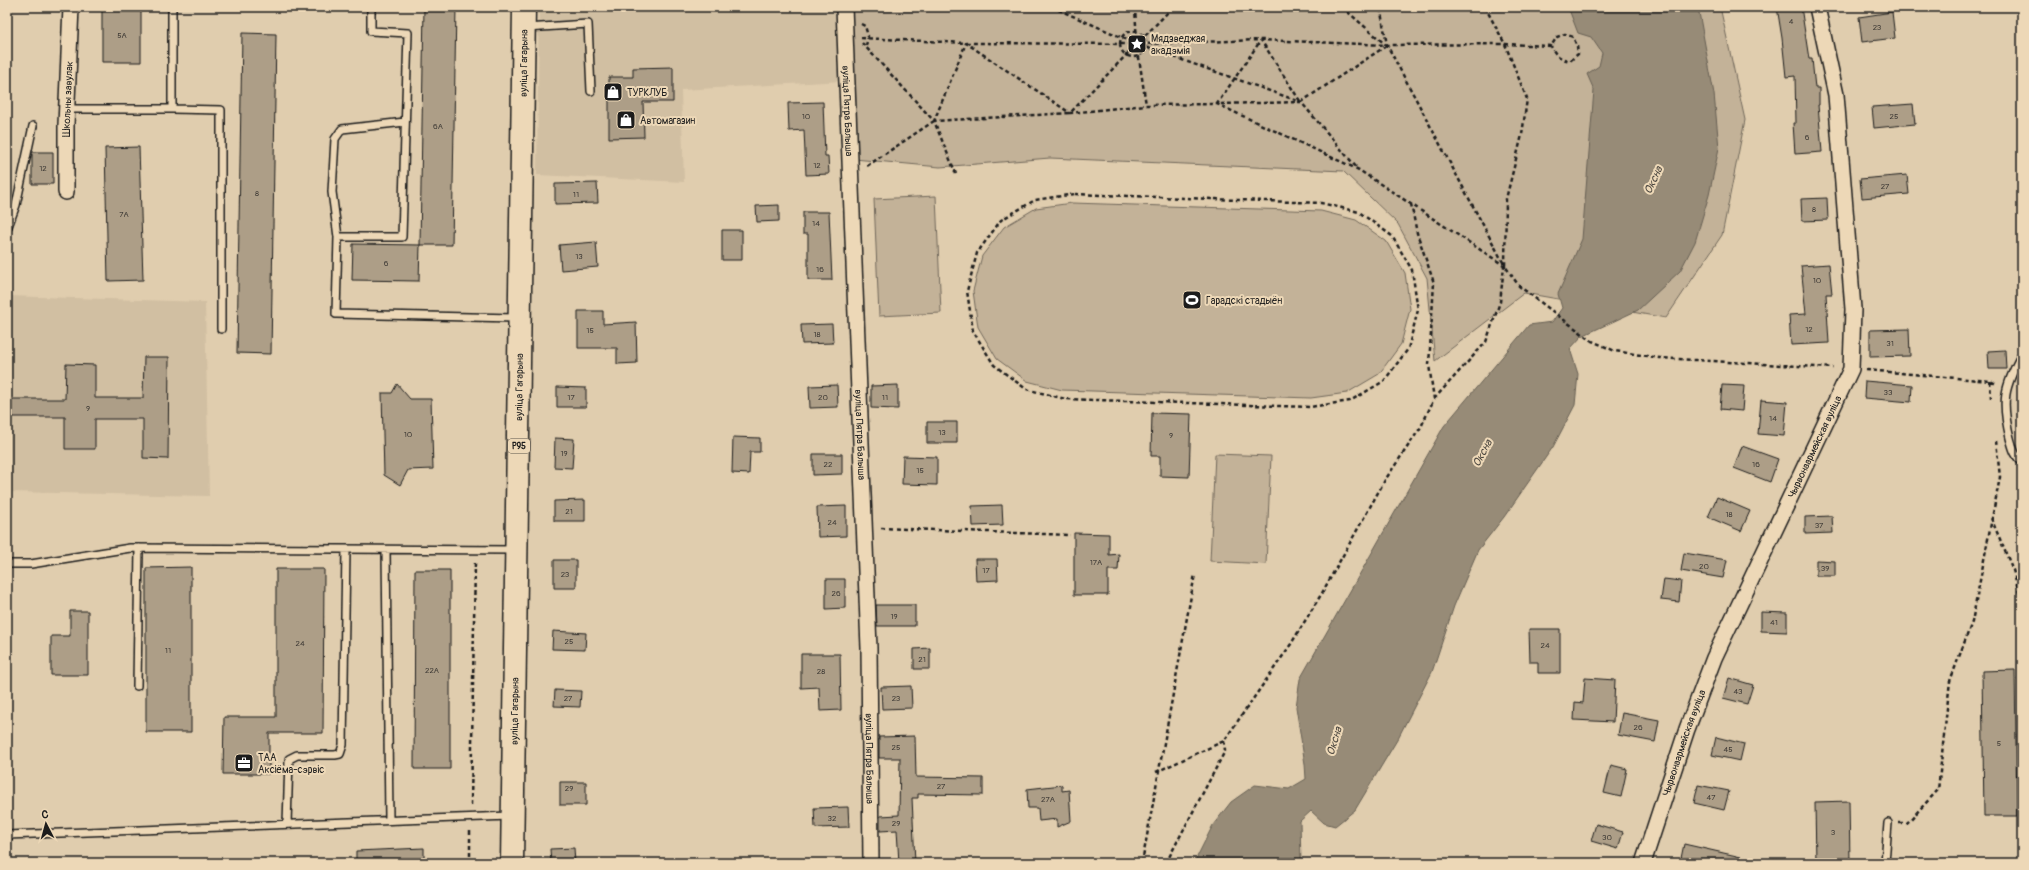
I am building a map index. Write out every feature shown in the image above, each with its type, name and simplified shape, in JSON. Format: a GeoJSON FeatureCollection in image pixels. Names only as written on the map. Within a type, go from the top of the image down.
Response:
{"type":"FeatureCollection","features":[{"type":"Feature","properties":{"kind":"main road","name":"вуліца Гагарына"},"geometry":{"type":"LineString","coordinates":[[512,863],[521,318],[524,18]]}},
{"type":"Feature","properties":{"kind":"street","name":"Школьны завулак"},"geometry":{"type":"LineString","coordinates":[[66,192],[70,7]]}},
{"type":"Feature","properties":{"kind":"street","name":"вуліца Пятра Балыша"},"geometry":{"type":"LineString","coordinates":[[844,7],[869,648],[871,863]]}},
{"type":"Feature","properties":{"kind":"street","name":"Чырвонаармейская вуліца"},"geometry":{"type":"LineString","coordinates":[[1643,863],[1687,729],[1714,658],[1851,369],[1853,308],[1836,94],[1817,7]]}},
{"type":"Feature","properties":{"kind":"lane"},"geometry":{"type":"LineString","coordinates":[[172,7],[172,109]]}},
{"type":"Feature","properties":{"kind":"lane"},"geometry":{"type":"LineString","coordinates":[[338,237],[402,237],[408,33],[371,31],[371,7]]}},
{"type":"Feature","properties":{"kind":"lane"},"geometry":{"type":"LineString","coordinates":[[524,18],[588,24],[591,91]]}},
{"type":"Feature","properties":{"kind":"lane"},"geometry":{"type":"LineString","coordinates":[[67,109],[221,110],[221,329]]}},
{"type":"Feature","properties":{"kind":"lane"},"geometry":{"type":"LineString","coordinates":[[405,122],[342,129],[335,139],[332,192],[338,237],[336,314],[521,318]]}},
{"type":"Feature","properties":{"kind":"lane"},"geometry":{"type":"LineString","coordinates":[[7,229],[16,205],[33,126]]}},
{"type":"Feature","properties":{"kind":"lane"},"geometry":{"type":"LineString","coordinates":[[2022,354],[2006,390],[2004,414],[2015,456],[2022,462]]}},
{"type":"Feature","properties":{"kind":"lane"},"geometry":{"type":"LineString","coordinates":[[7,564],[31,564],[130,548],[517,550]]}},
{"type":"Feature","properties":{"kind":"lane"},"geometry":{"type":"LineString","coordinates":[[136,686],[139,548]]}},
{"type":"Feature","properties":{"kind":"lane"},"geometry":{"type":"LineString","coordinates":[[287,824],[289,759],[297,756],[340,754],[344,745],[346,550]]}},
{"type":"Feature","properties":{"kind":"lane"},"geometry":{"type":"LineString","coordinates":[[386,550],[389,820]]}},
{"type":"Feature","properties":{"kind":"lane"},"geometry":{"type":"LineString","coordinates":[[7,835],[512,816]]}},
{"type":"Feature","properties":{"kind":"lane"},"geometry":{"type":"LineString","coordinates":[[1885,863],[1888,823]]}},
{"type":"Feature","properties":{"kind":"path"},"geometry":{"type":"LineString","coordinates":[[1052,7],[1136,44]]}},
{"type":"Feature","properties":{"kind":"path"},"geometry":{"type":"LineString","coordinates":[[1135,7],[1136,44],[1146,105]]}},
{"type":"Feature","properties":{"kind":"path"},"geometry":{"type":"LineString","coordinates":[[1070,113],[1173,7]]}},
{"type":"Feature","properties":{"kind":"path"},"geometry":{"type":"LineString","coordinates":[[1342,7],[1387,46]]}},
{"type":"Feature","properties":{"kind":"path"},"geometry":{"type":"LineString","coordinates":[[1380,7],[1387,46],[1504,266],[1519,286],[1592,341],[1615,351],[1660,358],[1851,369],[1990,381],[2006,390]]}},
{"type":"Feature","properties":{"kind":"path"},"geometry":{"type":"LineString","coordinates":[[1157,772],[1224,741],[1291,644],[1322,594],[1385,480],[1421,427],[1434,400],[1486,342],[1500,302],[1504,266],[1506,199],[1522,135],[1526,99],[1506,44],[1485,7]]}},
{"type":"Feature","properties":{"kind":"path"},"geometry":{"type":"LineString","coordinates":[[857,22],[865,26],[867,38],[866,47]]}},
{"type":"Feature","properties":{"kind":"path"},"geometry":{"type":"LineString","coordinates":[[1120,37],[1126,33],[1136,33],[1144,37]]}},
{"type":"Feature","properties":{"kind":"path"},"geometry":{"type":"LineString","coordinates":[[1565,34],[1573,37],[1577,46],[1578,54],[1570,61],[1563,59],[1555,55],[1551,46],[1557,37],[1565,34]]}},
{"type":"Feature","properties":{"kind":"path"},"geometry":{"type":"LineString","coordinates":[[1120,37],[1122,51],[1127,54],[1138,56]]}},
{"type":"Feature","properties":{"kind":"path"},"geometry":{"type":"LineString","coordinates":[[1138,56],[1141,55],[1145,45],[1144,37]]}},
{"type":"Feature","properties":{"kind":"path"},"geometry":{"type":"LineString","coordinates":[[956,174],[934,121],[858,38],[966,43],[1145,45],[1261,40],[1387,46],[1506,44],[1551,46]]}},
{"type":"Feature","properties":{"kind":"path"},"geometry":{"type":"LineString","coordinates":[[1217,104],[1261,40]]}},
{"type":"Feature","properties":{"kind":"path"},"geometry":{"type":"LineString","coordinates":[[1261,40],[1301,102],[1359,170]]}},
{"type":"Feature","properties":{"kind":"path"},"geometry":{"type":"LineString","coordinates":[[966,43],[1070,113]]}},
{"type":"Feature","properties":{"kind":"path"},"geometry":{"type":"LineString","coordinates":[[934,121],[966,43]]}},
{"type":"Feature","properties":{"kind":"path"},"geometry":{"type":"LineString","coordinates":[[1145,45],[1301,102]]}},
{"type":"Feature","properties":{"kind":"path"},"geometry":{"type":"LineString","coordinates":[[865,159],[865,167],[934,121],[1070,113],[1146,105],[1301,102],[1387,46]]}},
{"type":"Feature","properties":{"kind":"path"},"geometry":{"type":"LineString","coordinates":[[862,49],[866,47]]}},
{"type":"Feature","properties":{"kind":"path"},"geometry":{"type":"LineString","coordinates":[[1217,104],[1359,170],[1504,266]]}},
{"type":"Feature","properties":{"kind":"path"},"geometry":{"type":"LineString","coordinates":[[1075,194],[1320,203],[1359,212],[1392,236],[1412,270],[1418,310],[1408,348],[1384,381],[1350,401],[1310,407],[1065,399],[1026,389],[994,365],[973,331],[968,291],[977,253],[1001,220],[1036,200],[1075,194]]}},
{"type":"Feature","properties":{"kind":"path"},"geometry":{"type":"LineString","coordinates":[[1411,204],[1417,233],[1434,283],[1429,365],[1434,400]]}},
{"type":"Feature","properties":{"kind":"path"},"geometry":{"type":"LineString","coordinates":[[1990,381],[1992,403]]}},
{"type":"Feature","properties":{"kind":"path"},"geometry":{"type":"LineString","coordinates":[[1888,823],[1907,823],[1938,790],[1950,681],[1972,622],[2000,477],[1996,440]]}},
{"type":"Feature","properties":{"kind":"path"},"geometry":{"type":"LineString","coordinates":[[1991,518],[2013,570],[2022,603]]}},
{"type":"Feature","properties":{"kind":"path"},"geometry":{"type":"LineString","coordinates":[[865,528],[1070,535]]}},
{"type":"Feature","properties":{"kind":"path"},"geometry":{"type":"LineString","coordinates":[[470,863],[476,550]]}},
{"type":"Feature","properties":{"kind":"path"},"geometry":{"type":"LineString","coordinates":[[1142,863],[1157,772],[1195,574]]}},
{"type":"Feature","properties":{"kind":"path"},"geometry":{"type":"LineString","coordinates":[[1166,863],[1225,751],[1224,741]]}},
{"type":"Feature","properties":{"kind":"shaded area"},"geometry":{"type":"Polygon","coordinates":[[[539,7],[837,7],[843,81],[681,90],[684,182],[537,175],[539,7]]]}},
{"type":"Feature","properties":{"kind":"shaded area"},"geometry":{"type":"Polygon","coordinates":[[[850,7],[1720,7],[1745,120],[1722,235],[1666,318],[1524,293],[1435,361],[1427,278],[1398,224],[1343,171],[1050,158],[940,167],[854,159],[850,7]]]}},
{"type":"Feature","properties":{"kind":"shaded area"},"geometry":{"type":"Polygon","coordinates":[[[936,196],[941,313],[879,316],[874,199],[936,196]]]}},
{"type":"Feature","properties":{"kind":"shaded area","name":"Гарадскі стадыён"},"geometry":{"type":"Polygon","coordinates":[[[1072,203],[1321,211],[1356,220],[1386,241],[1405,273],[1410,309],[1401,344],[1379,374],[1347,393],[1311,398],[1062,390],[1027,381],[997,359],[978,327],[973,291],[982,256],[1004,227],[1036,208],[1072,203]]]}},
{"type":"Feature","properties":{"kind":"shaded area"},"geometry":{"type":"Polygon","coordinates":[[[7,296],[205,302],[209,496],[7,492],[7,296]]]}},
{"type":"Feature","properties":{"kind":"shaded area"},"geometry":{"type":"Polygon","coordinates":[[[1215,454],[1271,456],[1266,564],[1210,561],[1215,454]]]}},
{"type":"Feature","properties":{"kind":"water","name":"Оксна"},"geometry":{"type":"Polygon","coordinates":[[[1568,7],[1698,7],[1714,94],[1719,148],[1709,195],[1695,242],[1680,271],[1638,310],[1582,336],[1570,349],[1578,374],[1575,405],[1553,447],[1504,517],[1478,550],[1454,606],[1432,672],[1397,740],[1355,810],[1335,826],[1324,823],[1311,811],[1300,821],[1301,863],[1194,863],[1213,825],[1231,802],[1255,785],[1289,789],[1306,779],[1296,707],[1300,679],[1444,426],[1529,325],[1552,322],[1562,308],[1558,294],[1582,239],[1594,90],[1587,74],[1599,66],[1602,53],[1591,37],[1578,33],[1568,7]]]}},
{"type":"Feature","properties":{"kind":"building"},"geometry":{"type":"Polygon","coordinates":[[[102,7],[141,7],[141,62],[102,62],[102,7]]]}},
{"type":"Feature","properties":{"kind":"building"},"geometry":{"type":"Polygon","coordinates":[[[424,7],[456,7],[452,245],[420,245],[424,7]]]}},
{"type":"Feature","properties":{"kind":"building"},"geometry":{"type":"Polygon","coordinates":[[[1777,7],[1801,7],[1809,59],[1812,59],[1815,88],[1819,88],[1818,105],[1822,152],[1795,154],[1793,123],[1796,123],[1795,76],[1786,77],[1777,7]]]}},
{"type":"Feature","properties":{"kind":"building"},"geometry":{"type":"Polygon","coordinates":[[[1892,12],[1895,38],[1862,42],[1859,17],[1892,12]]]}},
{"type":"Feature","properties":{"kind":"building"},"geometry":{"type":"Polygon","coordinates":[[[242,33],[276,34],[271,354],[237,353],[242,33]]]}},
{"type":"Feature","properties":{"kind":"building","name":"Автомагазин"},"geometry":{"type":"Polygon","coordinates":[[[673,67],[673,102],[643,102],[644,137],[609,138],[609,77],[633,77],[633,68],[673,67]]]}},
{"type":"Feature","properties":{"kind":"building"},"geometry":{"type":"Polygon","coordinates":[[[823,102],[825,156],[828,156],[829,174],[806,175],[804,130],[789,131],[788,103],[823,102]]]}},
{"type":"Feature","properties":{"kind":"building"},"geometry":{"type":"Polygon","coordinates":[[[1913,104],[1915,124],[1874,128],[1872,107],[1913,104]]]}},
{"type":"Feature","properties":{"kind":"building"},"geometry":{"type":"Polygon","coordinates":[[[139,147],[143,280],[108,281],[105,148],[139,147]]]}},
{"type":"Feature","properties":{"kind":"building"},"geometry":{"type":"Polygon","coordinates":[[[32,152],[53,152],[53,184],[32,184],[32,152]]]}},
{"type":"Feature","properties":{"kind":"building"},"geometry":{"type":"Polygon","coordinates":[[[1907,175],[1909,194],[1862,198],[1860,179],[1907,175]]]}},
{"type":"Feature","properties":{"kind":"building"},"geometry":{"type":"Polygon","coordinates":[[[597,183],[598,203],[555,204],[555,184],[597,183]]]}},
{"type":"Feature","properties":{"kind":"building"},"geometry":{"type":"Polygon","coordinates":[[[1827,198],[1828,220],[1802,221],[1801,199],[1827,198]]]}},
{"type":"Feature","properties":{"kind":"building"},"geometry":{"type":"Polygon","coordinates":[[[779,205],[779,221],[757,222],[756,206],[779,205]]]}},
{"type":"Feature","properties":{"kind":"building"},"geometry":{"type":"Polygon","coordinates":[[[803,212],[829,212],[832,280],[808,280],[808,234],[803,234],[803,212]]]}},
{"type":"Feature","properties":{"kind":"building"},"geometry":{"type":"Polygon","coordinates":[[[722,230],[742,230],[742,260],[722,260],[722,230]]]}},
{"type":"Feature","properties":{"kind":"building"},"geometry":{"type":"Polygon","coordinates":[[[596,242],[598,267],[561,270],[559,245],[596,242]]]}},
{"type":"Feature","properties":{"kind":"building"},"geometry":{"type":"Polygon","coordinates":[[[353,244],[420,245],[419,281],[352,280],[353,244]]]}},
{"type":"Feature","properties":{"kind":"building"},"geometry":{"type":"Polygon","coordinates":[[[1829,264],[1832,294],[1826,294],[1829,343],[1791,345],[1789,315],[1806,314],[1801,266],[1829,264]]]}},
{"type":"Feature","properties":{"kind":"building"},"geometry":{"type":"Polygon","coordinates":[[[578,311],[603,311],[603,324],[636,322],[637,363],[617,364],[617,348],[578,348],[578,311]]]}},
{"type":"Feature","properties":{"kind":"building"},"geometry":{"type":"Polygon","coordinates":[[[832,324],[833,343],[802,344],[801,325],[832,324]]]}},
{"type":"Feature","properties":{"kind":"building"},"geometry":{"type":"Polygon","coordinates":[[[1909,329],[1910,356],[1870,357],[1870,330],[1909,329]]]}},
{"type":"Feature","properties":{"kind":"building"},"geometry":{"type":"Polygon","coordinates":[[[2005,350],[2006,369],[1989,369],[1988,351],[2005,350]]]}},
{"type":"Feature","properties":{"kind":"building"},"geometry":{"type":"Polygon","coordinates":[[[144,357],[169,357],[168,459],[143,458],[143,419],[95,419],[95,449],[65,449],[65,417],[7,417],[7,399],[65,399],[66,364],[95,365],[95,398],[143,398],[144,357]]]}},
{"type":"Feature","properties":{"kind":"building"},"geometry":{"type":"Polygon","coordinates":[[[1865,381],[1912,385],[1911,402],[1864,398],[1865,381]]]}},
{"type":"Feature","properties":{"kind":"building"},"geometry":{"type":"Polygon","coordinates":[[[397,384],[410,399],[431,399],[433,469],[408,470],[400,485],[384,475],[382,393],[392,393],[397,384]]]}},
{"type":"Feature","properties":{"kind":"building"},"geometry":{"type":"Polygon","coordinates":[[[837,385],[838,407],[810,408],[809,386],[837,385]]]}},
{"type":"Feature","properties":{"kind":"building"},"geometry":{"type":"Polygon","coordinates":[[[898,385],[898,409],[871,408],[871,386],[898,385]]]}},
{"type":"Feature","properties":{"kind":"building"},"geometry":{"type":"Polygon","coordinates":[[[1722,385],[1744,386],[1742,411],[1720,409],[1722,385]]]}},
{"type":"Feature","properties":{"kind":"building"},"geometry":{"type":"Polygon","coordinates":[[[557,387],[586,388],[586,407],[557,407],[557,387]]]}},
{"type":"Feature","properties":{"kind":"building"},"geometry":{"type":"Polygon","coordinates":[[[1761,400],[1787,402],[1784,436],[1758,434],[1761,400]]]}},
{"type":"Feature","properties":{"kind":"building"},"geometry":{"type":"Polygon","coordinates":[[[1152,413],[1191,414],[1189,477],[1160,476],[1160,456],[1151,456],[1152,413]]]}},
{"type":"Feature","properties":{"kind":"building"},"geometry":{"type":"Polygon","coordinates":[[[927,422],[957,422],[957,443],[927,443],[927,422]]]}},
{"type":"Feature","properties":{"kind":"building"},"geometry":{"type":"Polygon","coordinates":[[[733,437],[760,438],[760,452],[750,452],[749,474],[732,473],[733,437]]]}},
{"type":"Feature","properties":{"kind":"building"},"geometry":{"type":"Polygon","coordinates":[[[555,438],[574,439],[572,468],[554,467],[555,438]]]}},
{"type":"Feature","properties":{"kind":"building"},"geometry":{"type":"Polygon","coordinates":[[[1742,446],[1778,459],[1770,482],[1734,468],[1742,446]]]}},
{"type":"Feature","properties":{"kind":"building"},"geometry":{"type":"Polygon","coordinates":[[[813,454],[842,454],[842,474],[813,475],[813,454]]]}},
{"type":"Feature","properties":{"kind":"building"},"geometry":{"type":"Polygon","coordinates":[[[903,456],[937,457],[937,485],[902,484],[903,456]]]}},
{"type":"Feature","properties":{"kind":"building"},"geometry":{"type":"Polygon","coordinates":[[[1717,497],[1750,511],[1741,531],[1708,517],[1717,497]]]}},
{"type":"Feature","properties":{"kind":"building"},"geometry":{"type":"Polygon","coordinates":[[[585,500],[585,521],[554,521],[554,501],[585,500]]]}},
{"type":"Feature","properties":{"kind":"building"},"geometry":{"type":"Polygon","coordinates":[[[1002,505],[1003,525],[973,526],[972,506],[1002,505]]]}},
{"type":"Feature","properties":{"kind":"building"},"geometry":{"type":"Polygon","coordinates":[[[846,506],[846,536],[818,537],[817,507],[846,506]]]}},
{"type":"Feature","properties":{"kind":"building"},"geometry":{"type":"Polygon","coordinates":[[[1832,516],[1833,533],[1805,534],[1805,517],[1832,516]]]}},
{"type":"Feature","properties":{"kind":"building"},"geometry":{"type":"Polygon","coordinates":[[[1074,533],[1109,534],[1109,555],[1119,554],[1118,570],[1108,570],[1108,595],[1074,595],[1074,533]]]}},
{"type":"Feature","properties":{"kind":"building"},"geometry":{"type":"Polygon","coordinates":[[[1684,553],[1727,560],[1723,578],[1681,571],[1684,553]]]}},
{"type":"Feature","properties":{"kind":"building"},"geometry":{"type":"Polygon","coordinates":[[[975,559],[997,559],[998,580],[976,581],[975,559]]]}},
{"type":"Feature","properties":{"kind":"building"},"geometry":{"type":"Polygon","coordinates":[[[554,560],[576,560],[576,588],[554,588],[554,560]]]}},
{"type":"Feature","properties":{"kind":"building"},"geometry":{"type":"Polygon","coordinates":[[[1816,560],[1835,561],[1835,576],[1816,576],[1816,560]]]}},
{"type":"Feature","properties":{"kind":"building"},"geometry":{"type":"Polygon","coordinates":[[[191,567],[191,732],[146,732],[146,568],[191,567]]]}},
{"type":"Feature","properties":{"kind":"building"},"geometry":{"type":"Polygon","coordinates":[[[276,569],[324,569],[323,733],[269,733],[269,774],[223,774],[224,717],[276,717],[276,569]]]}},
{"type":"Feature","properties":{"kind":"building"},"geometry":{"type":"Polygon","coordinates":[[[415,570],[450,570],[450,769],[414,769],[415,570]]]}},
{"type":"Feature","properties":{"kind":"building"},"geometry":{"type":"Polygon","coordinates":[[[826,579],[845,579],[845,608],[826,609],[826,579]]]}},
{"type":"Feature","properties":{"kind":"building"},"geometry":{"type":"Polygon","coordinates":[[[1664,579],[1681,581],[1679,602],[1661,600],[1664,579]]]}},
{"type":"Feature","properties":{"kind":"building"},"geometry":{"type":"Polygon","coordinates":[[[876,605],[915,605],[915,626],[877,626],[876,605]]]}},
{"type":"Feature","properties":{"kind":"building"},"geometry":{"type":"Polygon","coordinates":[[[70,611],[88,611],[88,675],[51,675],[51,636],[70,636],[70,611]]]}},
{"type":"Feature","properties":{"kind":"building"},"geometry":{"type":"Polygon","coordinates":[[[1761,612],[1787,613],[1787,632],[1761,631],[1761,612]]]}},
{"type":"Feature","properties":{"kind":"building"},"geometry":{"type":"Polygon","coordinates":[[[1529,629],[1560,629],[1560,673],[1538,673],[1538,662],[1530,662],[1529,629]]]}},
{"type":"Feature","properties":{"kind":"building"},"geometry":{"type":"Polygon","coordinates":[[[553,631],[586,633],[585,650],[552,649],[553,631]]]}},
{"type":"Feature","properties":{"kind":"building"},"geometry":{"type":"Polygon","coordinates":[[[930,648],[930,669],[914,669],[914,649],[930,648]]]}},
{"type":"Feature","properties":{"kind":"building"},"geometry":{"type":"Polygon","coordinates":[[[801,654],[840,654],[841,710],[820,711],[819,687],[801,688],[801,654]]]}},
{"type":"Feature","properties":{"kind":"building"},"geometry":{"type":"Polygon","coordinates":[[[2015,670],[2017,816],[1984,816],[1982,671],[2015,670]]]}},
{"type":"Feature","properties":{"kind":"building"},"geometry":{"type":"Polygon","coordinates":[[[1585,678],[1615,680],[1613,722],[1574,720],[1575,702],[1583,703],[1585,678]]]}},
{"type":"Feature","properties":{"kind":"building"},"geometry":{"type":"Polygon","coordinates":[[[1729,678],[1753,685],[1747,704],[1723,698],[1729,678]]]}},
{"type":"Feature","properties":{"kind":"building"},"geometry":{"type":"Polygon","coordinates":[[[911,686],[912,708],[882,709],[881,687],[911,686]]]}},
{"type":"Feature","properties":{"kind":"building"},"geometry":{"type":"Polygon","coordinates":[[[555,690],[581,691],[580,707],[554,706],[555,690]]]}},
{"type":"Feature","properties":{"kind":"building"},"geometry":{"type":"Polygon","coordinates":[[[1622,713],[1659,720],[1655,742],[1618,735],[1622,713]]]}},
{"type":"Feature","properties":{"kind":"building"},"geometry":{"type":"Polygon","coordinates":[[[915,736],[916,777],[983,778],[983,795],[918,794],[918,798],[912,798],[915,863],[899,863],[897,830],[880,831],[880,816],[899,815],[900,758],[879,758],[879,737],[915,736]]]}},
{"type":"Feature","properties":{"kind":"building"},"geometry":{"type":"Polygon","coordinates":[[[1716,737],[1744,744],[1740,761],[1712,755],[1716,737]]]}},
{"type":"Feature","properties":{"kind":"building"},"geometry":{"type":"Polygon","coordinates":[[[1611,765],[1627,769],[1621,797],[1604,793],[1611,765]]]}},
{"type":"Feature","properties":{"kind":"building"},"geometry":{"type":"Polygon","coordinates":[[[560,782],[586,782],[586,805],[560,805],[560,782]]]}},
{"type":"Feature","properties":{"kind":"building"},"geometry":{"type":"Polygon","coordinates":[[[1062,785],[1062,791],[1069,790],[1071,821],[1057,827],[1057,819],[1039,821],[1038,808],[1028,808],[1027,789],[1062,785]]]}},
{"type":"Feature","properties":{"kind":"building"},"geometry":{"type":"Polygon","coordinates":[[[1698,785],[1729,791],[1724,810],[1694,803],[1698,785]]]}},
{"type":"Feature","properties":{"kind":"building"},"geometry":{"type":"Polygon","coordinates":[[[1849,801],[1850,863],[1816,863],[1815,802],[1849,801]]]}},
{"type":"Feature","properties":{"kind":"building"},"geometry":{"type":"Polygon","coordinates":[[[848,807],[849,827],[815,828],[814,808],[848,807]]]}},
{"type":"Feature","properties":{"kind":"building"},"geometry":{"type":"Polygon","coordinates":[[[1596,824],[1623,832],[1618,849],[1591,841],[1596,824]]]}},
{"type":"Feature","properties":{"kind":"building"},"geometry":{"type":"Polygon","coordinates":[[[1684,844],[1741,857],[1740,863],[1680,863],[1684,844]]]}},
{"type":"Feature","properties":{"kind":"building"},"geometry":{"type":"Polygon","coordinates":[[[424,848],[424,863],[356,863],[356,851],[424,848]]]}},
{"type":"Feature","properties":{"kind":"building"},"geometry":{"type":"Polygon","coordinates":[[[574,848],[575,863],[551,863],[550,849],[574,848]]]}},
{"type":"Feature","properties":{"kind":"place","name":"Мядзведжая акадэмія"},"geometry":{"type":"Point","coordinates":[1137,44]}},
{"type":"Feature","properties":{"kind":"place","name":"ТУРКЛУБ"},"geometry":{"type":"Point","coordinates":[613,92]}},
{"type":"Feature","properties":{"kind":"place","name":"Автомагазин"},"geometry":{"type":"Point","coordinates":[626,120]}},
{"type":"Feature","properties":{"kind":"place","name":"Гарадскі стадыён"},"geometry":{"type":"Point","coordinates":[1192,300]}},
{"type":"Feature","properties":{"kind":"place","name":"ТАА Аксіёма-сэрвіс"},"geometry":{"type":"Point","coordinates":[244,763]}}]}
